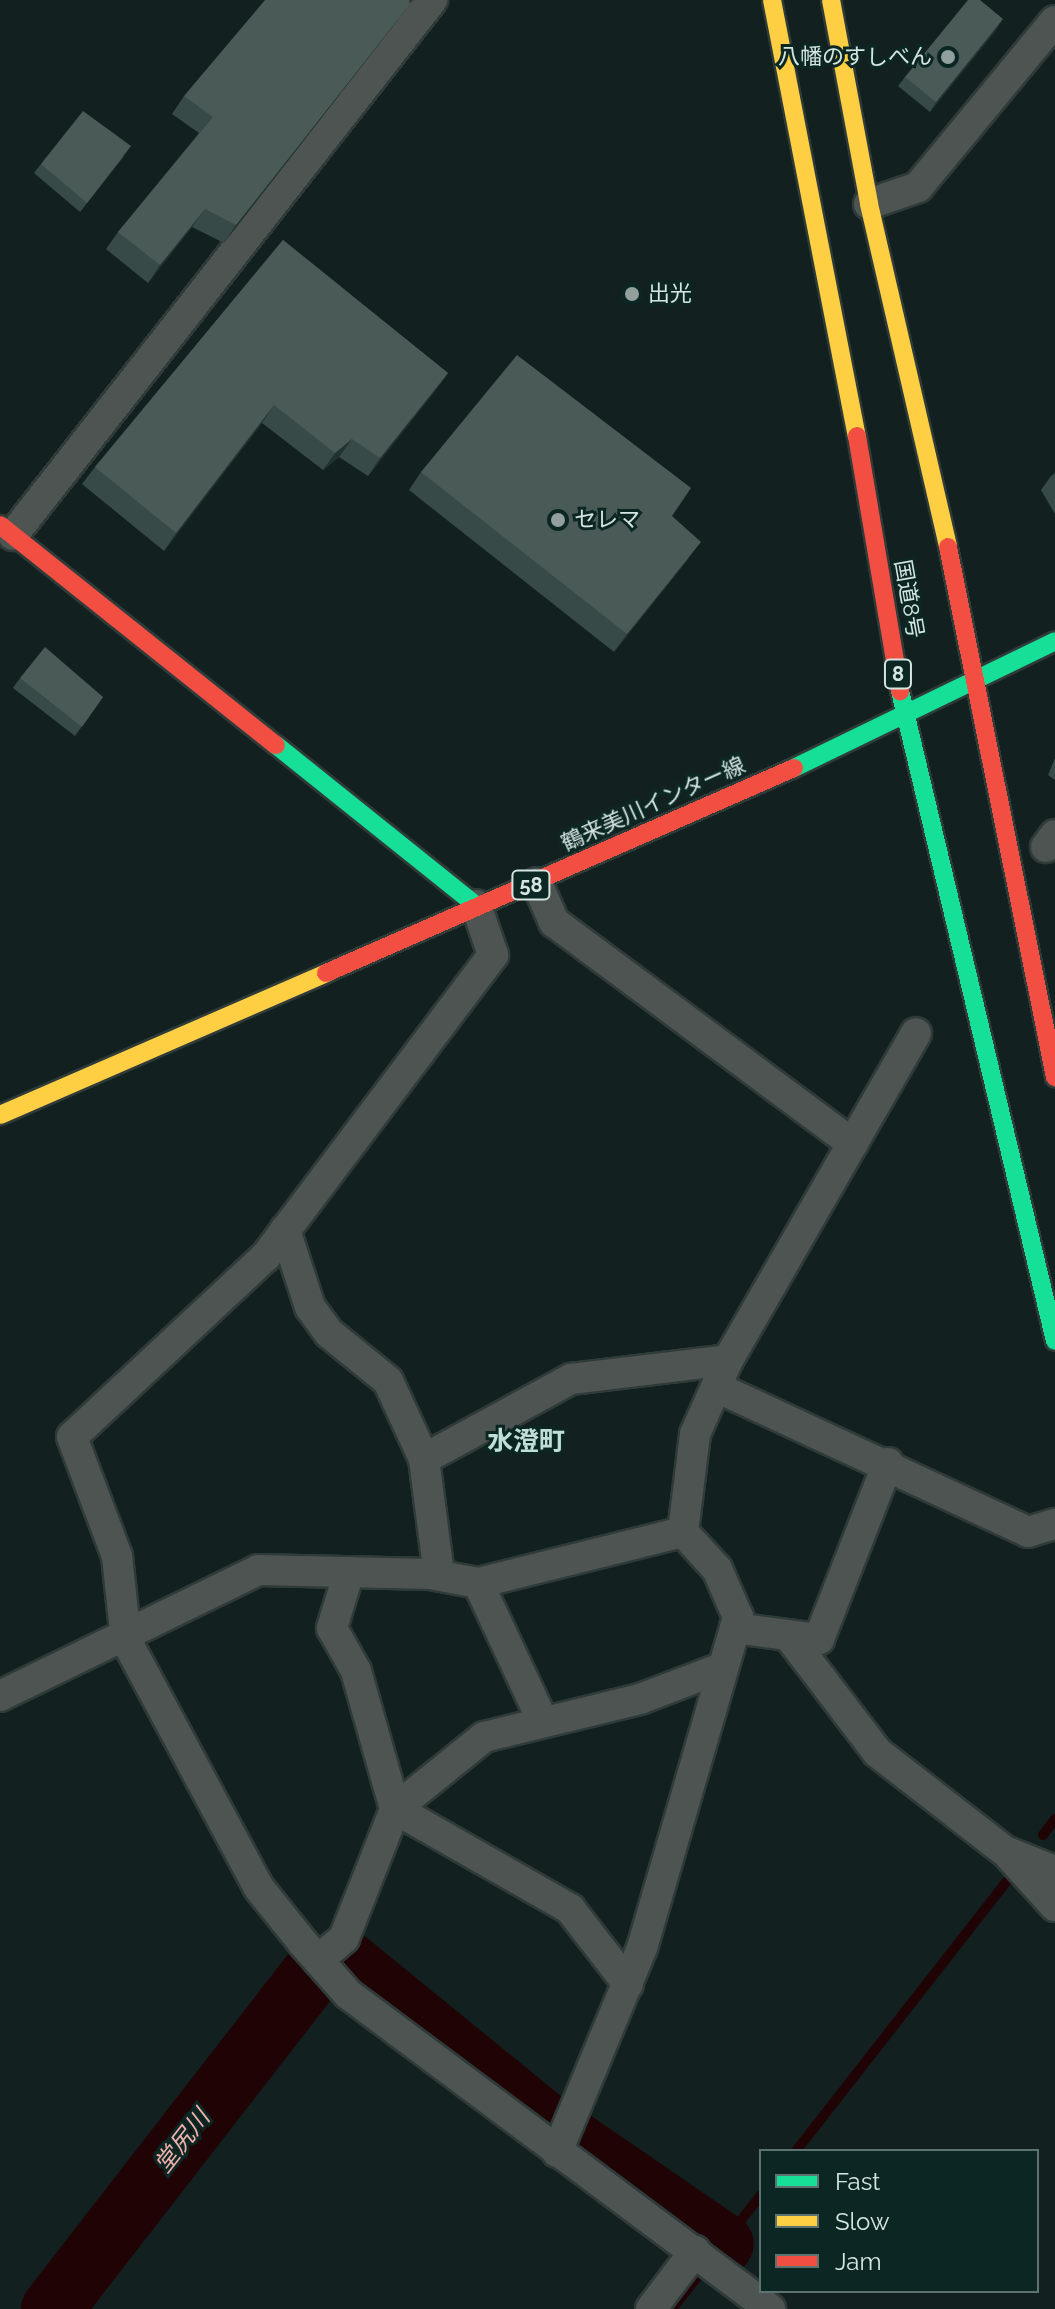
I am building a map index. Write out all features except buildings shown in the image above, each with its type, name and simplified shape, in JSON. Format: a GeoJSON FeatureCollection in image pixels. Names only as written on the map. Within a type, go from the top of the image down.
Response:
{"type":"FeatureCollection","features":[{"type":"Feature","properties":{"kind":"main road","name":"国道8号"},"geometry":{"type":"LineString","coordinates":[[772,0],[845,365],[905,720],[1055,1341]]}},
{"type":"Feature","properties":{"kind":"main road"},"geometry":{"type":"LineString","coordinates":[[831,0],[869,204],[980,683],[1055,1077]]}},
{"type":"Feature","properties":{"kind":"main road"},"geometry":{"type":"LineString","coordinates":[[6,530],[476,905]]}},
{"type":"Feature","properties":{"kind":"main road","name":"鶴来美川インター線"},"geometry":{"type":"LineString","coordinates":[[0,1115],[905,720],[1055,641]]}},
{"type":"Feature","properties":{"kind":"street"},"geometry":{"type":"LineString","coordinates":[[6,530],[432,0]]}},
{"type":"Feature","properties":{"kind":"street"},"geometry":{"type":"LineString","coordinates":[[869,204],[918,187],[1055,21]]}},
{"type":"Feature","properties":{"kind":"street"},"geometry":{"type":"LineString","coordinates":[[537,883],[554,922],[853,1144]]}},
{"type":"Feature","properties":{"kind":"street"},"geometry":{"type":"LineString","coordinates":[[476,905],[493,955],[285,1230],[72,1437],[117,1556],[126,1640],[259,1888],[348,1994],[770,2309]]}},
{"type":"Feature","properties":{"kind":"street"},"geometry":{"type":"LineString","coordinates":[[557,2152],[628,1984],[738,1617],[717,1569],[683,1532],[695,1434],[722,1373],[916,1033]]}},
{"type":"Feature","properties":{"kind":"street"},"geometry":{"type":"LineString","coordinates":[[285,1230],[310,1307],[329,1333],[375,1364],[424,1459],[439,1575]]}},
{"type":"Feature","properties":{"kind":"street"},"geometry":{"type":"LineString","coordinates":[[424,1459],[571,1379],[722,1373],[888,1463],[1028,1532],[1055,1524]]}},
{"type":"Feature","properties":{"kind":"street"},"geometry":{"type":"LineString","coordinates":[[735,1628],[819,1639],[888,1463]]}},
{"type":"Feature","properties":{"kind":"street"},"geometry":{"type":"LineString","coordinates":[[0,1696],[126,1640],[258,1570],[439,1575],[478,1583],[683,1532]]}},
{"type":"Feature","properties":{"kind":"street"},"geometry":{"type":"LineString","coordinates":[[349,1572],[332,1628],[356,1671],[395,1809],[570,1909],[628,1984]]}},
{"type":"Feature","properties":{"kind":"street"},"geometry":{"type":"LineString","coordinates":[[478,1583],[543,1722]]}},
{"type":"Feature","properties":{"kind":"street"},"geometry":{"type":"LineString","coordinates":[[788,1635],[877,1752],[1006,1852],[1055,1906]]}},
{"type":"Feature","properties":{"kind":"street"},"geometry":{"type":"LineString","coordinates":[[318,1960],[344,1938],[395,1809],[484,1737],[640,1699],[721,1668]]}},
{"type":"Feature","properties":{"kind":"street"},"geometry":{"type":"LineString","coordinates":[[1006,1852],[1055,1871]]}},
{"type":"Feature","properties":{"kind":"street"},"geometry":{"type":"LineString","coordinates":[[651,2309],[695,2251]]}},
{"type":"Feature","properties":{"kind":"waterway"},"geometry":{"type":"LineString","coordinates":[[1043,1835],[1055,1819]]}},
{"type":"Feature","properties":{"kind":"waterway"},"geometry":{"type":"LineString","coordinates":[[798,2149],[1006,1882]]}},
{"type":"Feature","properties":{"kind":"waterway","name":"堂尻川"},"geometry":{"type":"LineString","coordinates":[[350,1964],[546,2124]]}},
{"type":"Feature","properties":{"kind":"waterway","name":"堂尻川"},"geometry":{"type":"LineString","coordinates":[[52,2309],[312,1974]]}},
{"type":"Feature","properties":{"kind":"waterway","name":"堂尻川"},"geometry":{"type":"LineString","coordinates":[[576,2143],[723,2244]]}},
{"type":"Feature","properties":{"kind":"waterway"},"geometry":{"type":"LineString","coordinates":[[715,2253],[759,2198]]}},
{"type":"Feature","properties":{"kind":"waterway"},"geometry":{"type":"LineString","coordinates":[[672,2309],[697,2277]]}},
{"type":"Feature","properties":{"kind":"traffic: fast"},"geometry":{"type":"LineString","coordinates":[[794,768],[1055,641]]}},
{"type":"Feature","properties":{"kind":"traffic: fast"},"geometry":{"type":"LineString","coordinates":[[900,691],[1055,1341]]}},
{"type":"Feature","properties":{"kind":"traffic: fast"},"geometry":{"type":"LineString","coordinates":[[276,745],[476,905]]}},
{"type":"Feature","properties":{"kind":"traffic: slow"},"geometry":{"type":"LineString","coordinates":[[772,0],[857,436]]}},
{"type":"Feature","properties":{"kind":"traffic: slow"},"geometry":{"type":"LineString","coordinates":[[831,0],[869,204],[948,547]]}},
{"type":"Feature","properties":{"kind":"traffic: slow"},"geometry":{"type":"LineString","coordinates":[[0,1115],[326,973]]}},
{"type":"Feature","properties":{"kind":"traffic: jam"},"geometry":{"type":"LineString","coordinates":[[857,436],[900,691]]}},
{"type":"Feature","properties":{"kind":"traffic: jam"},"geometry":{"type":"LineString","coordinates":[[0,525],[276,745]]}},
{"type":"Feature","properties":{"kind":"traffic: jam"},"geometry":{"type":"LineString","coordinates":[[948,547],[1055,1077]]}},
{"type":"Feature","properties":{"kind":"traffic: jam"},"geometry":{"type":"LineString","coordinates":[[326,973],[794,768]]}},
{"type":"Feature","properties":{"kind":"place","name":"八幡のすしべん"},"geometry":{"type":"Point","coordinates":[948,57]}},
{"type":"Feature","properties":{"kind":"place","name":"出光"},"geometry":{"type":"Point","coordinates":[632,294]}},
{"type":"Feature","properties":{"kind":"place","name":"セレマ"},"geometry":{"type":"Point","coordinates":[558,520]}},
{"type":"Feature","properties":{"kind":"district","name":"水澄町"},"geometry":{"type":"Point","coordinates":[526,1442]}}]}
